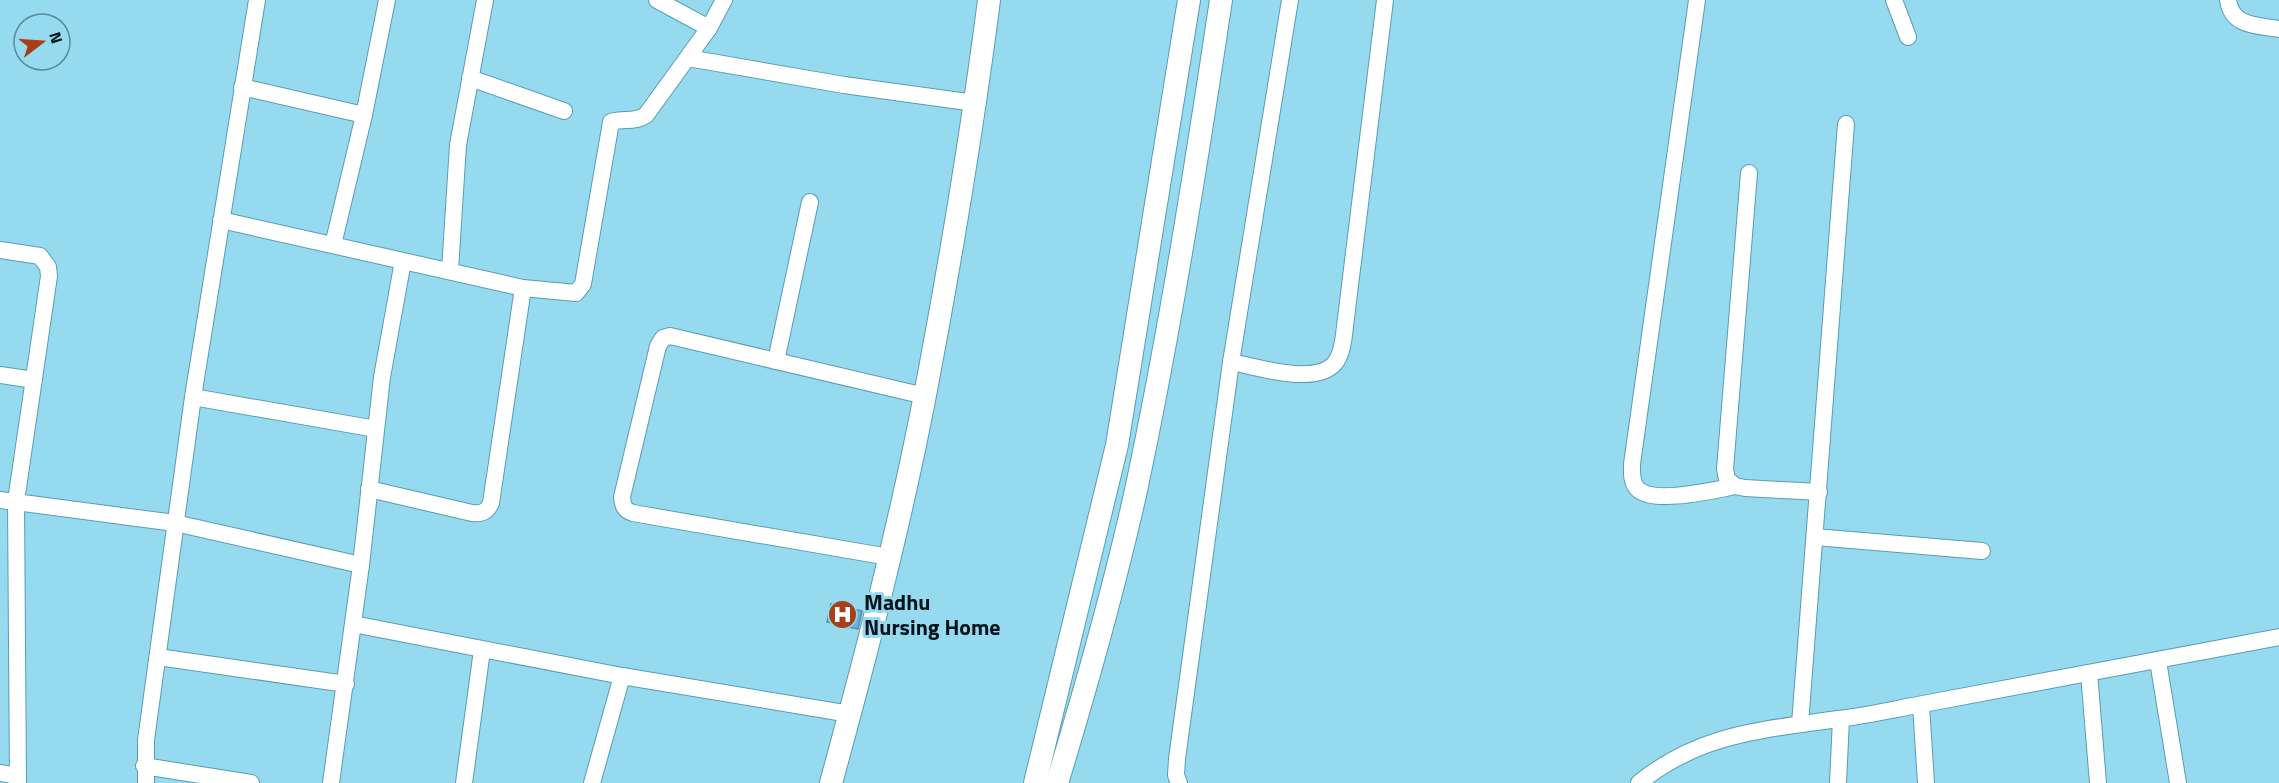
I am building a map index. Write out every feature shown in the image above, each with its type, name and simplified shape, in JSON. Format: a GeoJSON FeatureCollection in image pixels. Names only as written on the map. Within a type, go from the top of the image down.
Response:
{"type":"FeatureCollection","features":[{"type":"Feature","properties":{"kind":"main road"},"geometry":{"type":"LineString","coordinates":[[831,783],[889,556],[925,396],[975,103],[989,0]]}},
{"type":"Feature","properties":{"kind":"main road"},"geometry":{"type":"LineString","coordinates":[[1035,783],[1117,445],[1189,0]]}},
{"type":"Feature","properties":{"kind":"main road"},"geometry":{"type":"LineString","coordinates":[[1057,783],[1091,668],[1135,495],[1190,212],[1221,0]]}},
{"type":"Feature","properties":{"kind":"street"},"geometry":{"type":"LineString","coordinates":[[146,783],[144,766],[146,740],[175,523],[257,0]]}},
{"type":"Feature","properties":{"kind":"street"},"geometry":{"type":"LineString","coordinates":[[333,245],[364,115],[387,0]]}},
{"type":"Feature","properties":{"kind":"street"},"geometry":{"type":"LineString","coordinates":[[450,270],[456,168],[485,0]]}},
{"type":"Feature","properties":{"kind":"street"},"geometry":{"type":"LineString","coordinates":[[657,0],[709,28]]}},
{"type":"Feature","properties":{"kind":"street"},"geometry":{"type":"LineString","coordinates":[[221,220],[523,288],[576,293],[582,288],[611,122],[618,119],[636,120],[646,115],[709,28],[724,0]]}},
{"type":"Feature","properties":{"kind":"street"},"geometry":{"type":"LineString","coordinates":[[1179,783],[1176,775],[1177,759],[1231,362],[1290,0]]}},
{"type":"Feature","properties":{"kind":"street"},"geometry":{"type":"LineString","coordinates":[[1231,362],[1302,375],[1320,373],[1335,363],[1343,343],[1385,0]]}},
{"type":"Feature","properties":{"kind":"street"},"geometry":{"type":"LineString","coordinates":[[1696,0],[1632,464],[1632,480],[1637,489],[1646,494],[1694,495],[1735,486],[1819,492]]}},
{"type":"Feature","properties":{"kind":"street"},"geometry":{"type":"LineString","coordinates":[[1894,0],[1908,37]]}},
{"type":"Feature","properties":{"kind":"street"},"geometry":{"type":"LineString","coordinates":[[2228,0],[2233,16],[2239,21],[2279,29]]}},
{"type":"Feature","properties":{"kind":"street"},"geometry":{"type":"LineString","coordinates":[[688,58],[844,85],[975,103]]}},
{"type":"Feature","properties":{"kind":"street"},"geometry":{"type":"LineString","coordinates":[[470,78],[564,111]]}},
{"type":"Feature","properties":{"kind":"street"},"geometry":{"type":"LineString","coordinates":[[242,87],[364,115]]}},
{"type":"Feature","properties":{"kind":"street"},"geometry":{"type":"LineString","coordinates":[[1800,724],[1846,124]]}},
{"type":"Feature","properties":{"kind":"street"},"geometry":{"type":"LineString","coordinates":[[1735,486],[1727,480],[1725,469],[1749,173]]}},
{"type":"Feature","properties":{"kind":"street"},"geometry":{"type":"LineString","coordinates":[[776,361],[810,202]]}},
{"type":"Feature","properties":{"kind":"street"},"geometry":{"type":"LineString","coordinates":[[0,250],[40,256],[48,267],[49,276],[34,380],[8,500],[18,780],[0,773]]}},
{"type":"Feature","properties":{"kind":"street"},"geometry":{"type":"LineString","coordinates":[[331,783],[361,565],[382,377],[404,261]]}},
{"type":"Feature","properties":{"kind":"street"},"geometry":{"type":"LineString","coordinates":[[369,489],[472,513],[481,513],[488,509],[491,503],[523,288]]}},
{"type":"Feature","properties":{"kind":"street"},"geometry":{"type":"LineString","coordinates":[[889,556],[633,513],[626,511],[622,497],[652,369],[658,346],[663,338],[670,336],[925,396]]}},
{"type":"Feature","properties":{"kind":"street"},"geometry":{"type":"LineString","coordinates":[[0,375],[34,380]]}},
{"type":"Feature","properties":{"kind":"street"},"geometry":{"type":"LineString","coordinates":[[193,397],[376,429]]}},
{"type":"Feature","properties":{"kind":"street"},"geometry":{"type":"LineString","coordinates":[[8,500],[175,523],[361,565]]}},
{"type":"Feature","properties":{"kind":"street"},"geometry":{"type":"LineString","coordinates":[[1815,537],[1982,551]]}},
{"type":"Feature","properties":{"kind":"street"},"geometry":{"type":"LineString","coordinates":[[353,624],[622,676],[850,714]]}},
{"type":"Feature","properties":{"kind":"street"},"geometry":{"type":"LineString","coordinates":[[1639,783],[1658,768],[1686,752],[1716,740],[1767,728],[1841,719],[1921,705],[2279,637]]}},
{"type":"Feature","properties":{"kind":"street"},"geometry":{"type":"LineString","coordinates":[[464,783],[482,650]]}},
{"type":"Feature","properties":{"kind":"street"},"geometry":{"type":"LineString","coordinates":[[158,657],[346,684]]}},
{"type":"Feature","properties":{"kind":"street"},"geometry":{"type":"LineString","coordinates":[[2158,661],[2178,783]]}},
{"type":"Feature","properties":{"kind":"street"},"geometry":{"type":"LineString","coordinates":[[2089,674],[2098,783]]}},
{"type":"Feature","properties":{"kind":"street"},"geometry":{"type":"LineString","coordinates":[[592,783],[622,676]]}},
{"type":"Feature","properties":{"kind":"street"},"geometry":{"type":"LineString","coordinates":[[1921,705],[1926,783]]}},
{"type":"Feature","properties":{"kind":"street"},"geometry":{"type":"LineString","coordinates":[[1838,783],[1841,719]]}},
{"type":"Feature","properties":{"kind":"street"},"geometry":{"type":"LineString","coordinates":[[144,766],[252,783]]}},
{"type":"Feature","properties":{"kind":"building"},"geometry":{"type":"Polygon","coordinates":[[[831,604],[862,611],[858,629],[827,622],[831,604]]]}},
{"type":"Feature","properties":{"kind":"place","name":"Madhu Nursing Home"},"geometry":{"type":"Point","coordinates":[843,615]}}]}
